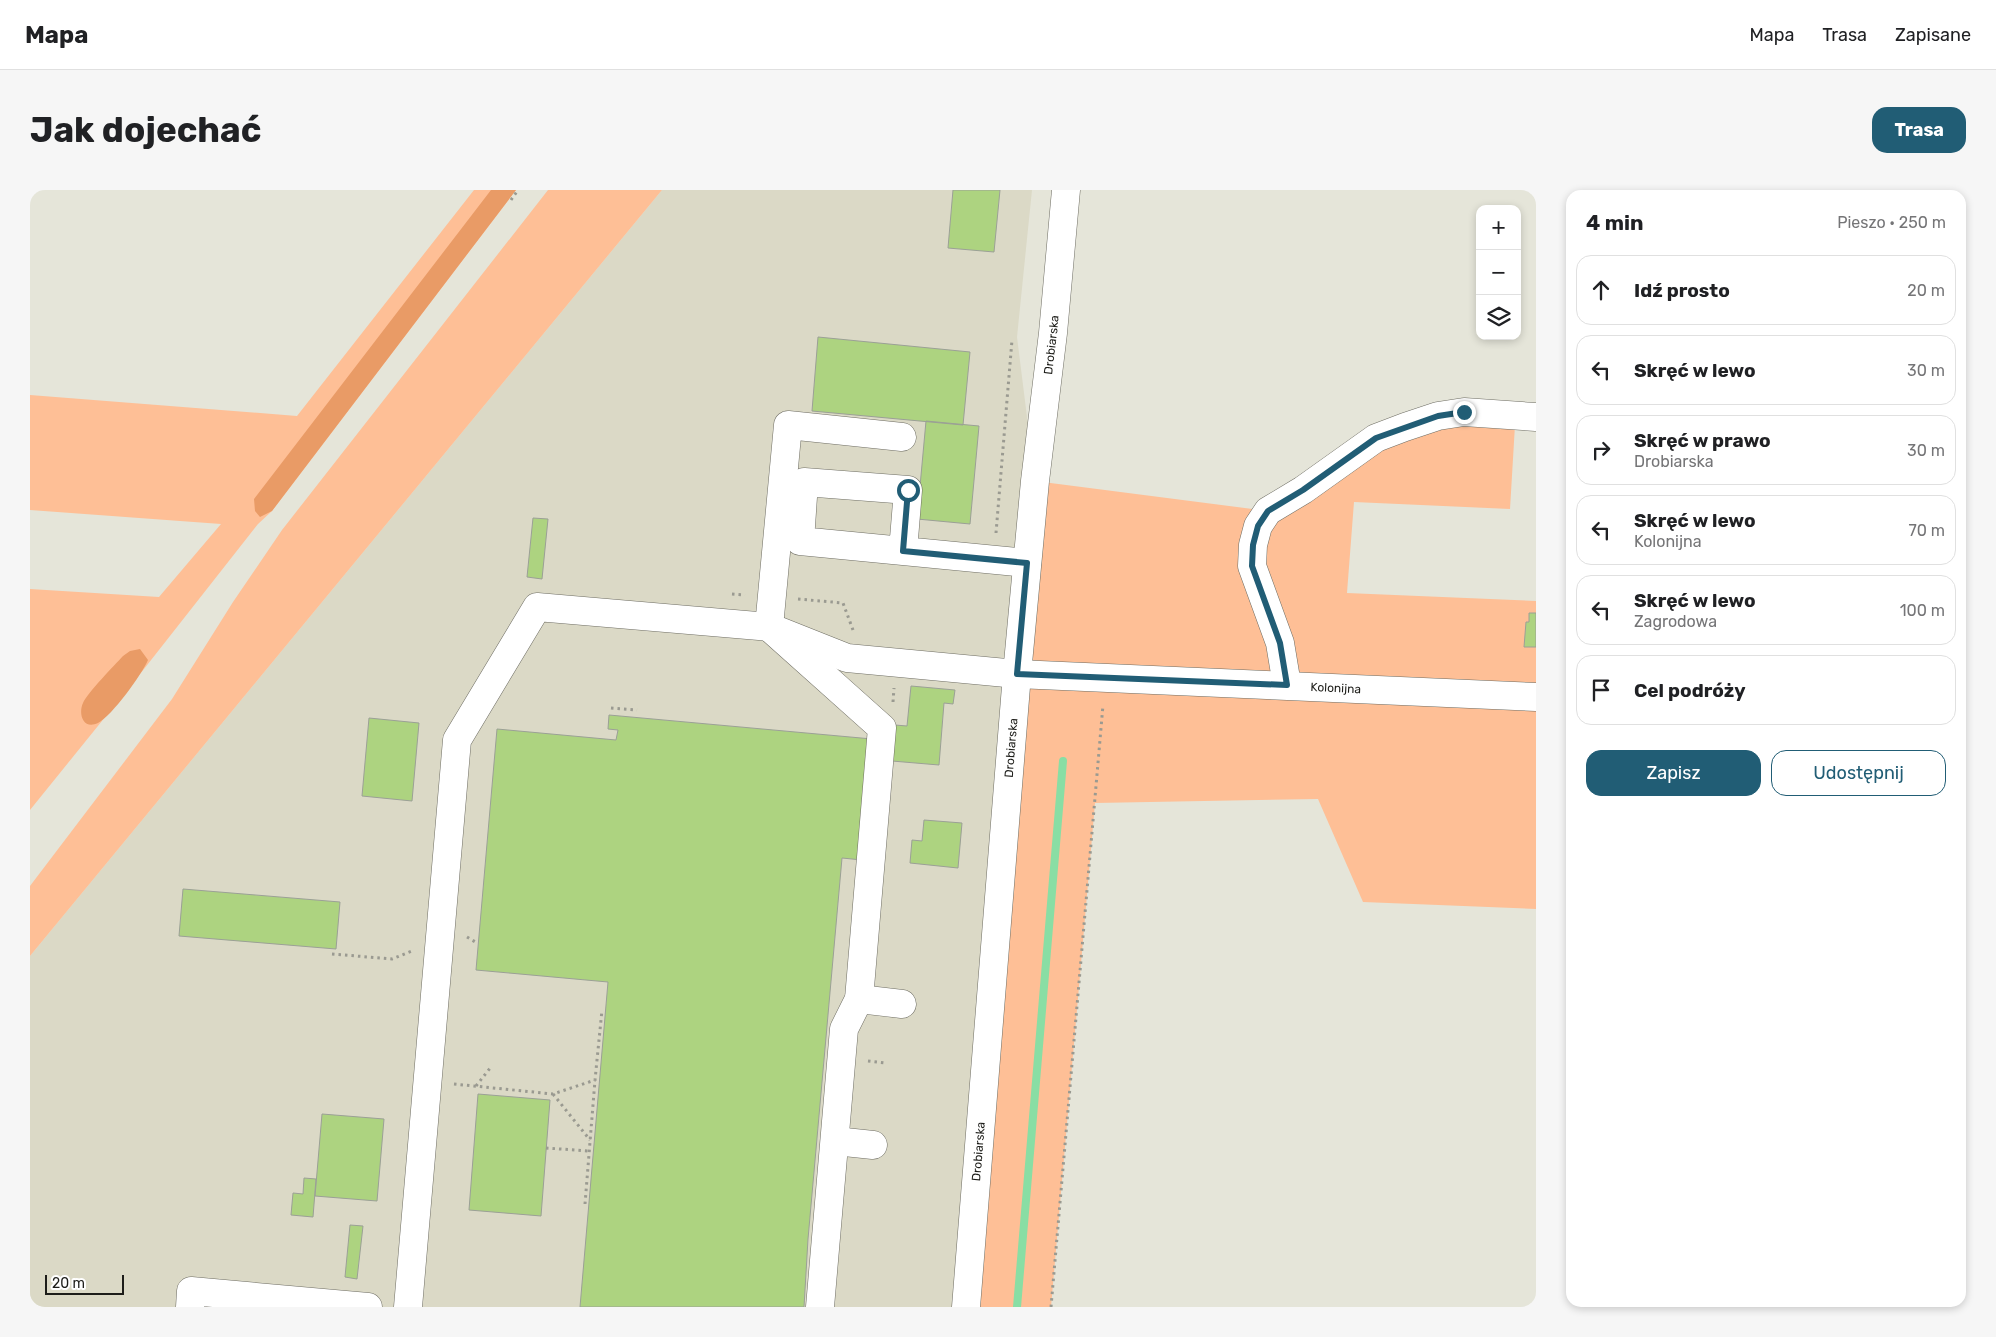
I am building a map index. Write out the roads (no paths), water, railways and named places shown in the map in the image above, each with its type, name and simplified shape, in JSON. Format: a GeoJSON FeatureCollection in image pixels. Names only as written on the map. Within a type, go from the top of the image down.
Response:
{"type":"FeatureCollection","features":[{"type":"Feature","properties":{"kind":"street","name":"Drobiarska"},"geometry":{"type":"LineString","coordinates":[[966,1307],[1017,674],[1066,190]]}},
{"type":"Feature","properties":{"kind":"street"},"geometry":{"type":"LineString","coordinates":[[1287,685],[1280,643],[1252,566],[1253,545],[1258,526],[1268,511],[1303,490],[1376,438],[1405,427],[1438,416],[1464,412],[1536,417]]}},
{"type":"Feature","properties":{"kind":"street"},"geometry":{"type":"LineString","coordinates":[[820,1307],[844,1029],[859,999],[882,728],[769,627],[788,425],[902,437]]}},
{"type":"Feature","properties":{"kind":"street"},"geometry":{"type":"LineString","coordinates":[[903,551],[908,490],[804,482],[800,541],[903,551],[1027,563]]}},
{"type":"Feature","properties":{"kind":"street","name":"Kolonijna"},"geometry":{"type":"LineString","coordinates":[[408,1307],[457,740],[536,607],[769,627],[847,658],[1017,674],[1536,698]]}},
{"type":"Feature","properties":{"kind":"street"},"geometry":{"type":"LineString","coordinates":[[859,999],[902,1004]]}},
{"type":"Feature","properties":{"kind":"street"},"geometry":{"type":"LineString","coordinates":[[835,1141],[873,1145]]}},
{"type":"Feature","properties":{"kind":"street"},"geometry":{"type":"LineString","coordinates":[[190,1307],[191,1291],[368,1307]]}},
{"type":"Feature","properties":{"kind":"waterway"},"geometry":{"type":"LineString","coordinates":[[1017,1307],[1063,761]]}}]}
